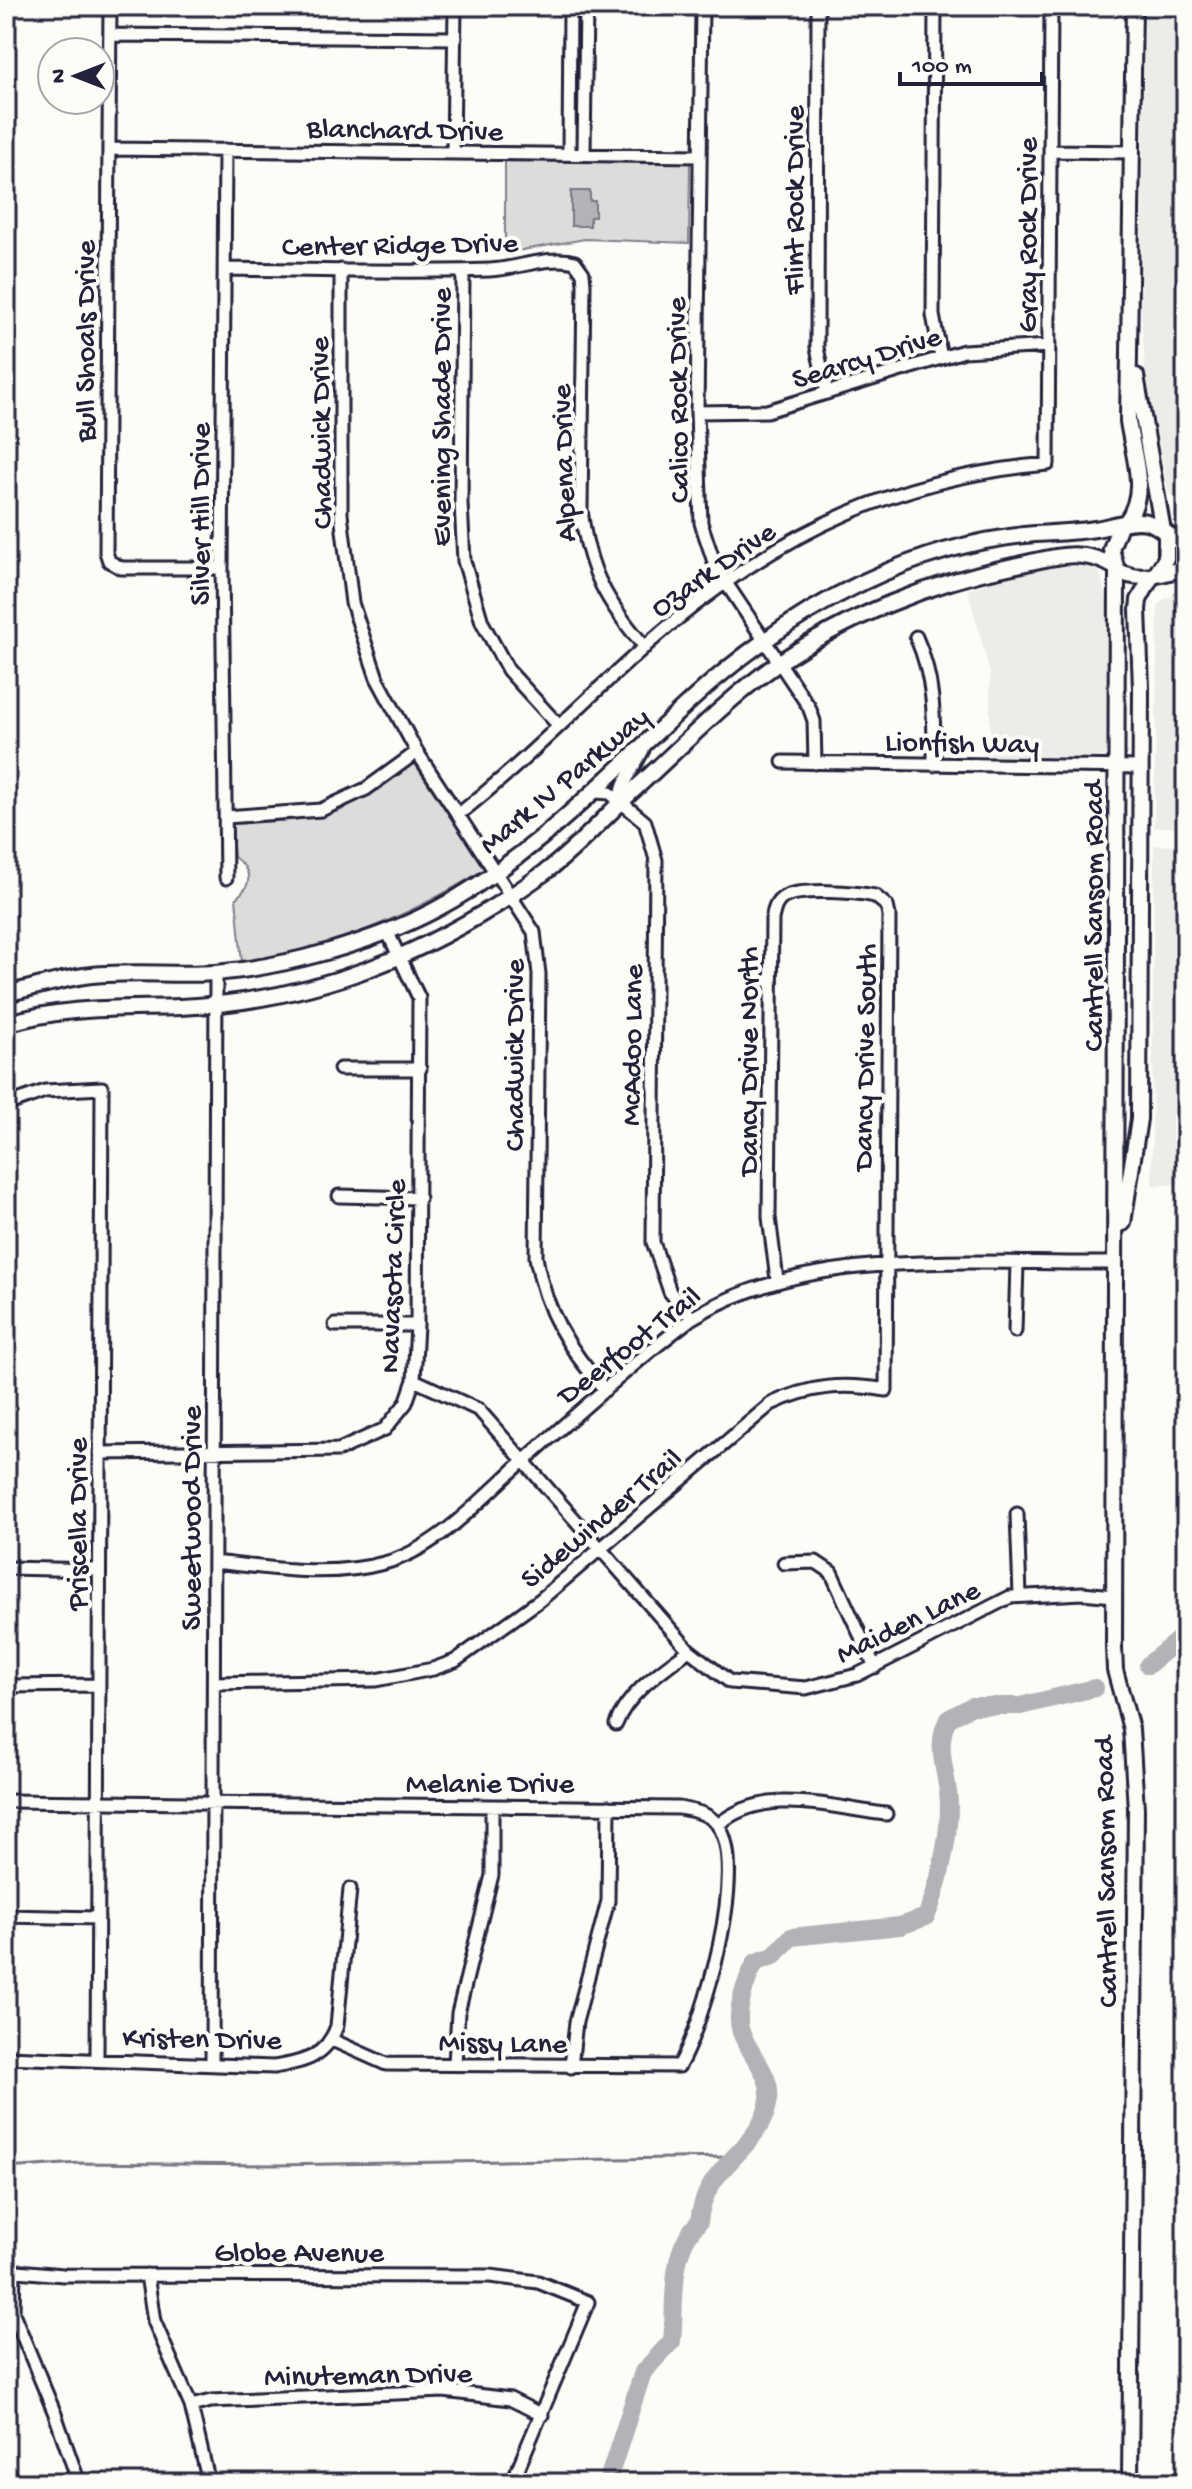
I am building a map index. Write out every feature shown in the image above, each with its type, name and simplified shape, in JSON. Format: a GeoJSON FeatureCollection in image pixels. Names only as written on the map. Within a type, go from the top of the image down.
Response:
{"type":"FeatureCollection","features":[{"type":"Feature","properties":{"kind":"main road"},"geometry":{"type":"LineString","coordinates":[[1134,6],[1128,421],[1140,486],[1138,502],[1112,543],[1116,569],[1131,577],[1186,568]]}},
{"type":"Feature","properties":{"kind":"main road"},"geometry":{"type":"LineString","coordinates":[[1131,344],[1164,533],[1166,558],[1154,575]]}},
{"type":"Feature","properties":{"kind":"main road"},"geometry":{"type":"LineString","coordinates":[[1123,524],[1145,521],[1186,545]]}},
{"type":"Feature","properties":{"kind":"main road","name":"Mark IV Parkway"},"geometry":{"type":"LineString","coordinates":[[6,994],[83,976],[216,973],[284,963],[387,931],[432,911],[496,872],[596,792],[713,681],[766,640],[848,589],[915,559],[993,538],[1123,524]]}},
{"type":"Feature","properties":{"kind":"main road","name":"Mark IV Parkway"},"geometry":{"type":"LineString","coordinates":[[6,1024],[63,1010],[216,1004],[274,998],[357,976],[400,958],[512,896],[557,862],[740,692],[779,663],[872,613],[989,571],[1083,553],[1116,569]]}},
{"type":"Feature","properties":{"kind":"main road","name":"Cantrell Sansom Road"},"geometry":{"type":"LineString","coordinates":[[1116,569],[1115,1670],[1131,1729],[1136,1809],[1130,2483]]}},
{"type":"Feature","properties":{"kind":"main road","name":"Cantrell Sansom Road"},"geometry":{"type":"LineString","coordinates":[[1115,1263],[1135,1158],[1139,1110],[1141,767],[1138,610],[1139,600],[1154,575]]}},
{"type":"Feature","properties":{"kind":"main road"},"geometry":{"type":"LineString","coordinates":[[1118,894],[1141,894]]}},
{"type":"Feature","properties":{"kind":"main road"},"geometry":{"type":"LineString","coordinates":[[1116,1110],[1139,1110]]}},
{"type":"Feature","properties":{"kind":"street","name":"Bull Shoals Drive"},"geometry":{"type":"LineString","coordinates":[[110,6],[107,556],[121,568],[222,568]]}},
{"type":"Feature","properties":{"kind":"street"},"geometry":{"type":"LineString","coordinates":[[453,153],[455,6]]}},
{"type":"Feature","properties":{"kind":"street"},"geometry":{"type":"LineString","coordinates":[[569,154],[570,6]]}},
{"type":"Feature","properties":{"kind":"street"},"geometry":{"type":"LineString","coordinates":[[584,154],[586,6]]}},
{"type":"Feature","properties":{"kind":"street","name":"Calico Rock Drive"},"geometry":{"type":"LineString","coordinates":[[702,6],[697,412],[701,523],[716,568],[809,707],[814,721],[815,763]]}},
{"type":"Feature","properties":{"kind":"street","name":"Flint Rock Drive"},"geometry":{"type":"LineString","coordinates":[[818,6],[817,348],[827,393]]}},
{"type":"Feature","properties":{"kind":"street"},"geometry":{"type":"LineString","coordinates":[[935,6],[933,315],[941,358]]}},
{"type":"Feature","properties":{"kind":"street","name":"Gray Rock Drive"},"geometry":{"type":"LineString","coordinates":[[1048,464],[1051,6]]}},
{"type":"Feature","properties":{"kind":"street"},"geometry":{"type":"LineString","coordinates":[[570,31],[585,31]]}},
{"type":"Feature","properties":{"kind":"street"},"geometry":{"type":"LineString","coordinates":[[110,35],[455,38]]}},
{"type":"Feature","properties":{"kind":"street","name":"Blanchard Drive"},"geometry":{"type":"LineString","coordinates":[[109,149],[700,156]]}},
{"type":"Feature","properties":{"kind":"street","name":"Silver Hill Drive"},"geometry":{"type":"LineString","coordinates":[[225,150],[222,568],[226,878]]}},
{"type":"Feature","properties":{"kind":"street"},"geometry":{"type":"LineString","coordinates":[[1050,151],[1132,152]]}},
{"type":"Feature","properties":{"kind":"street","name":"Center Ridge Drive"},"geometry":{"type":"LineString","coordinates":[[225,269],[463,271],[505,269],[558,260],[575,262]]}},
{"type":"Feature","properties":{"kind":"street","name":"Alpena Drive"},"geometry":{"type":"LineString","coordinates":[[575,262],[583,273],[584,284],[581,509],[584,536],[609,604],[645,647]]}},
{"type":"Feature","properties":{"kind":"street","name":"Chadwick Drive"},"geometry":{"type":"LineString","coordinates":[[341,270],[341,514],[352,603],[377,678],[417,752],[534,932],[538,961],[535,1080],[538,1268],[560,1333],[576,1359],[605,1390]]}},
{"type":"Feature","properties":{"kind":"street","name":"Evening Shade Drive"},"geometry":{"type":"LineString","coordinates":[[463,271],[461,503],[464,561],[482,622],[508,670],[559,726]]}},
{"type":"Feature","properties":{"kind":"street","name":"Searcy Drive"},"geometry":{"type":"LineString","coordinates":[[697,412],[767,411],[974,350],[1049,346]]}},
{"type":"Feature","properties":{"kind":"street","name":"Ozark Drive"},"geometry":{"type":"LineString","coordinates":[[459,814],[645,647],[725,582],[810,529],[902,490],[999,468],[1048,464]]}},
{"type":"Feature","properties":{"kind":"street"},"geometry":{"type":"LineString","coordinates":[[916,637],[928,663],[935,707],[934,765]]}},
{"type":"Feature","properties":{"kind":"street"},"geometry":{"type":"LineString","coordinates":[[619,803],[624,784],[645,746]]}},
{"type":"Feature","properties":{"kind":"street"},"geometry":{"type":"LineString","coordinates":[[226,817],[321,810],[366,789],[417,752]]}},
{"type":"Feature","properties":{"kind":"street","name":"Lionfish Way"},"geometry":{"type":"LineString","coordinates":[[783,762],[1141,767]]}},
{"type":"Feature","properties":{"kind":"street","name":"McAdoo Lane"},"geometry":{"type":"LineString","coordinates":[[596,792],[610,793],[645,822],[656,860],[653,1242],[670,1292],[692,1318]]}},
{"type":"Feature","properties":{"kind":"street","name":"Dancy Drive South"},"geometry":{"type":"LineString","coordinates":[[835,893],[875,896],[887,906],[889,915],[885,1266]]}},
{"type":"Feature","properties":{"kind":"street","name":"Dancy Drive North"},"geometry":{"type":"LineString","coordinates":[[777,1280],[769,1217],[772,919],[775,906],[785,897],[835,893]]}},
{"type":"Feature","properties":{"kind":"street","name":"Navasota Circle"},"geometry":{"type":"LineString","coordinates":[[100,1453],[327,1450],[356,1444],[385,1429],[396,1417],[414,1380],[419,1198],[419,998],[387,931]]}},
{"type":"Feature","properties":{"kind":"street","name":"Sweetwood Drive"},"geometry":{"type":"LineString","coordinates":[[212,2063],[216,973]]}},
{"type":"Feature","properties":{"kind":"street"},"geometry":{"type":"LineString","coordinates":[[340,1069],[420,1069]]}},
{"type":"Feature","properties":{"kind":"street","name":"Priscella Drive"},"geometry":{"type":"LineString","coordinates":[[6,1105],[45,1091],[102,1088],[97,2058]]}},
{"type":"Feature","properties":{"kind":"street"},"geometry":{"type":"LineString","coordinates":[[339,1196],[419,1198]]}},
{"type":"Feature","properties":{"kind":"street","name":"Deerfoot Trail"},"geometry":{"type":"LineString","coordinates":[[214,1562],[282,1570],[333,1570],[384,1563],[414,1550],[459,1518],[692,1318],[718,1302],[777,1280],[885,1266],[1115,1263]]}},
{"type":"Feature","properties":{"kind":"street"},"geometry":{"type":"LineString","coordinates":[[1015,1331],[1017,1264]]}},
{"type":"Feature","properties":{"kind":"street","name":"Sidewinder Trail"},"geometry":{"type":"LineString","coordinates":[[214,1683],[376,1680],[433,1669],[478,1647],[601,1549],[771,1404],[815,1387],[848,1384],[886,1390],[885,1266]]}},
{"type":"Feature","properties":{"kind":"street"},"geometry":{"type":"LineString","coordinates":[[335,1325],[417,1325]]}},
{"type":"Feature","properties":{"kind":"street","name":"Maiden Lane"},"geometry":{"type":"LineString","coordinates":[[414,1380],[479,1410],[689,1650],[722,1678],[748,1686],[806,1688],[857,1675],[1020,1595],[1082,1593],[1114,1596]]}},
{"type":"Feature","properties":{"kind":"street"},"geometry":{"type":"LineString","coordinates":[[1017,1514],[1020,1595]]}},
{"type":"Feature","properties":{"kind":"street"},"geometry":{"type":"LineString","coordinates":[[784,1563],[816,1562],[831,1572],[875,1667]]}},
{"type":"Feature","properties":{"kind":"street"},"geometry":{"type":"LineString","coordinates":[[6,1568],[99,1570]]}},
{"type":"Feature","properties":{"kind":"street"},"geometry":{"type":"LineString","coordinates":[[616,1724],[621,1711],[652,1678],[689,1650]]}},
{"type":"Feature","properties":{"kind":"street"},"geometry":{"type":"LineString","coordinates":[[6,1686],[99,1685]]}},
{"type":"Feature","properties":{"kind":"street"},"geometry":{"type":"LineString","coordinates":[[718,1825],[730,1814],[770,1800],[886,1814]]}},
{"type":"Feature","properties":{"kind":"street","name":"Melanie Drive"},"geometry":{"type":"LineString","coordinates":[[6,1801],[679,1808],[702,1812],[718,1825]]}},
{"type":"Feature","properties":{"kind":"street"},"geometry":{"type":"LineString","coordinates":[[455,2063],[458,2013],[492,1875],[492,1806]]}},
{"type":"Feature","properties":{"kind":"street"},"geometry":{"type":"LineString","coordinates":[[571,2067],[576,2022],[608,1901],[609,1807]]}},
{"type":"Feature","properties":{"kind":"street","name":"Missy Lane"},"geometry":{"type":"LineString","coordinates":[[332,2040],[386,2064],[679,2066],[693,2043],[725,1920],[727,1845],[718,1825]]}},
{"type":"Feature","properties":{"kind":"street"},"geometry":{"type":"LineString","coordinates":[[332,2040],[340,2009],[350,1889]]}},
{"type":"Feature","properties":{"kind":"street"},"geometry":{"type":"LineString","coordinates":[[6,1916],[98,1918]]}},
{"type":"Feature","properties":{"kind":"street","name":"Kristen Drive"},"geometry":{"type":"LineString","coordinates":[[6,2057],[97,2058],[156,2065],[212,2063],[274,2067],[313,2059],[332,2040]]}},
{"type":"Feature","properties":{"kind":"street"},"geometry":{"type":"LineString","coordinates":[[10,2270],[13,2313],[55,2414],[79,2483]]}},
{"type":"Feature","properties":{"kind":"street","name":"Globe Avenue"},"geometry":{"type":"LineString","coordinates":[[10,2270],[147,2275],[500,2276],[538,2282],[588,2302],[542,2415]]}},
{"type":"Feature","properties":{"kind":"street"},"geometry":{"type":"LineString","coordinates":[[147,2275],[154,2321],[191,2406],[209,2483]]}},
{"type":"Feature","properties":{"kind":"street","name":"Minuteman Drive"},"geometry":{"type":"LineString","coordinates":[[191,2406],[211,2401],[258,2398],[444,2391],[510,2399],[542,2415]]}},
{"type":"Feature","properties":{"kind":"street"},"geometry":{"type":"LineString","coordinates":[[512,2483],[542,2415]]}},
{"type":"Feature","properties":{"kind":"shaded area"},"geometry":{"type":"Polygon","coordinates":[[[1145,6],[1186,6],[1186,521],[1168,490],[1145,370],[1141,311],[1145,6]]]}},
{"type":"Feature","properties":{"kind":"shaded area"},"geometry":{"type":"Polygon","coordinates":[[[505,161],[690,163],[689,243],[585,239],[505,253],[505,161]]]}},
{"type":"Feature","properties":{"kind":"shaded area"},"geometry":{"type":"Polygon","coordinates":[[[571,191],[590,191],[590,201],[595,201],[595,217],[590,217],[590,226],[571,226],[571,191]]]}},
{"type":"Feature","properties":{"kind":"shaded area"},"geometry":{"type":"Polygon","coordinates":[[[1084,566],[1099,571],[1107,601],[1106,757],[990,758],[990,673],[968,590],[1000,578],[1047,568],[1084,566]]]}},
{"type":"Feature","properties":{"kind":"shaded area"},"geometry":{"type":"Polygon","coordinates":[[[1186,592],[1186,827],[1154,827],[1158,605],[1164,599],[1186,592]]]}},
{"type":"Feature","properties":{"kind":"shaded area"},"geometry":{"type":"Polygon","coordinates":[[[413,761],[485,869],[397,917],[309,948],[242,963],[236,898],[246,888],[248,877],[244,867],[234,857],[231,824],[294,820],[340,811],[413,761]]]}},
{"type":"Feature","properties":{"kind":"shaded area"},"geometry":{"type":"Polygon","coordinates":[[[1154,845],[1186,846],[1186,1184],[1152,1185],[1154,845]]]}},
{"type":"Feature","properties":{"kind":"waterway"},"geometry":{"type":"LineString","coordinates":[[1148,1665],[1178,1640],[1186,1639]]}},
{"type":"Feature","properties":{"kind":"waterway"},"geometry":{"type":"LineString","coordinates":[[607,2483],[643,2372],[672,2341],[675,2278],[682,2247],[699,2222],[711,2185],[756,2132],[764,2117],[769,2099],[767,2081],[739,2024],[742,1997],[756,1962],[774,1956],[791,1937],[900,1926],[926,1917],[939,1878],[947,1833],[949,1806],[942,1741],[948,1719],[972,1706],[1020,1706],[1095,1688]]}},
{"type":"Feature","properties":{"kind":"waterway"},"geometry":{"type":"LineString","coordinates":[[6,2168],[79,2163],[276,2165],[730,2157]]}}]}
